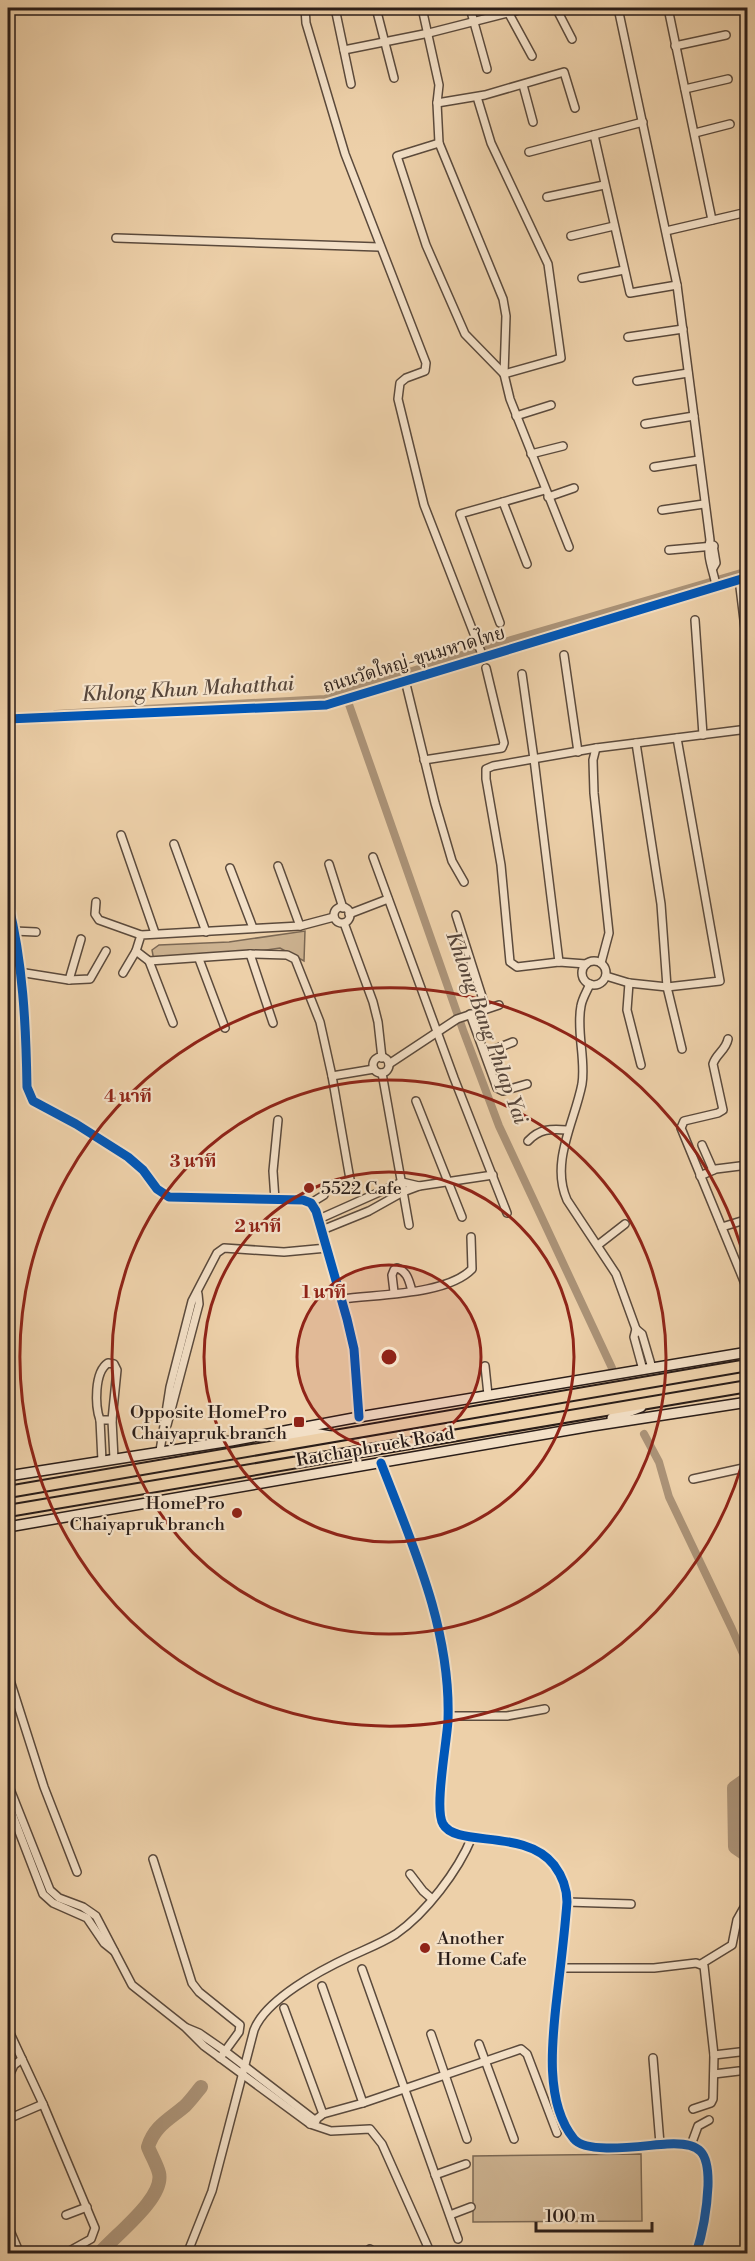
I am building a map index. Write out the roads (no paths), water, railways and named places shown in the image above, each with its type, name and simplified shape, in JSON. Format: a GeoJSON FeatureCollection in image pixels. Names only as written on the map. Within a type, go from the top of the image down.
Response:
{"type":"FeatureCollection","features":[{"type":"Feature","properties":{"kind":"main road","name":"Ratchaphruek Road"},"geometry":{"type":"LineString","coordinates":[[8,1476],[231,1441],[747,1352]]}},
{"type":"Feature","properties":{"kind":"main road","name":"Ratchaphruek Road"},"geometry":{"type":"LineString","coordinates":[[8,1492],[747,1365]]}},
{"type":"Feature","properties":{"kind":"main road"},"geometry":{"type":"LineString","coordinates":[[585,1392],[643,1370]]}},
{"type":"Feature","properties":{"kind":"main road","name":"Ratchaphruek Road"},"geometry":{"type":"LineString","coordinates":[[8,1510],[747,1386]]}},
{"type":"Feature","properties":{"kind":"main road"},"geometry":{"type":"LineString","coordinates":[[592,1426],[663,1399]]}},
{"type":"Feature","properties":{"kind":"main road","name":"Ratchaphruek Road"},"geometry":{"type":"LineString","coordinates":[[8,1527],[592,1426],[747,1402]]}},
{"type":"Feature","properties":{"kind":"main road"},"geometry":{"type":"LineString","coordinates":[[231,1441],[255,1441],[314,1433],[334,1437]]}},
{"type":"Feature","properties":{"kind":"street"},"geometry":{"type":"LineString","coordinates":[[306,8],[306,23],[345,154],[379,247],[426,363],[424,371],[406,378],[400,383],[398,390],[422,496],[482,655]]}},
{"type":"Feature","properties":{"kind":"street"},"geometry":{"type":"LineString","coordinates":[[335,8],[351,84]]}},
{"type":"Feature","properties":{"kind":"street"},"geometry":{"type":"LineString","coordinates":[[376,8],[394,78]]}},
{"type":"Feature","properties":{"kind":"street"},"geometry":{"type":"LineString","coordinates":[[422,8],[439,85],[437,103],[439,143],[503,299],[506,316],[504,374],[516,416],[569,547]]}},
{"type":"Feature","properties":{"kind":"street"},"geometry":{"type":"LineString","coordinates":[[471,8],[487,69]]}},
{"type":"Feature","properties":{"kind":"street"},"geometry":{"type":"LineString","coordinates":[[344,50],[429,33],[527,8]]}},
{"type":"Feature","properties":{"kind":"street"},"geometry":{"type":"LineString","coordinates":[[556,8],[572,39]]}},
{"type":"Feature","properties":{"kind":"street"},"geometry":{"type":"LineString","coordinates":[[618,8],[677,285],[704,504],[716,563],[713,571],[716,584]]}},
{"type":"Feature","properties":{"kind":"street"},"geometry":{"type":"LineString","coordinates":[[668,8],[712,220]]}},
{"type":"Feature","properties":{"kind":"street"},"geometry":{"type":"LineString","coordinates":[[508,12],[532,56]]}},
{"type":"Feature","properties":{"kind":"street"},"geometry":{"type":"LineString","coordinates":[[675,46],[726,34]]}},
{"type":"Feature","properties":{"kind":"street"},"geometry":{"type":"LineString","coordinates":[[437,103],[477,97],[564,72],[575,108]]}},
{"type":"Feature","properties":{"kind":"street"},"geometry":{"type":"LineString","coordinates":[[685,89],[728,79]]}},
{"type":"Feature","properties":{"kind":"street"},"geometry":{"type":"LineString","coordinates":[[523,85],[533,122]]}},
{"type":"Feature","properties":{"kind":"street"},"geometry":{"type":"LineString","coordinates":[[477,97],[491,143],[548,264],[561,358],[504,374]]}},
{"type":"Feature","properties":{"kind":"street"},"geometry":{"type":"LineString","coordinates":[[529,152],[643,122]]}},
{"type":"Feature","properties":{"kind":"street"},"geometry":{"type":"LineString","coordinates":[[695,133],[730,124]]}},
{"type":"Feature","properties":{"kind":"street"},"geometry":{"type":"LineString","coordinates":[[594,135],[630,293],[677,285]]}},
{"type":"Feature","properties":{"kind":"street"},"geometry":{"type":"LineString","coordinates":[[439,143],[397,156],[426,245],[465,334],[504,374]]}},
{"type":"Feature","properties":{"kind":"street"},"geometry":{"type":"LineString","coordinates":[[547,197],[604,185]]}},
{"type":"Feature","properties":{"kind":"street"},"geometry":{"type":"LineString","coordinates":[[666,231],[743,213]]}},
{"type":"Feature","properties":{"kind":"street"},"geometry":{"type":"LineString","coordinates":[[571,236],[614,226]]}},
{"type":"Feature","properties":{"kind":"street"},"geometry":{"type":"LineString","coordinates":[[116,238],[379,247]]}},
{"type":"Feature","properties":{"kind":"street"},"geometry":{"type":"LineString","coordinates":[[582,278],[624,270]]}},
{"type":"Feature","properties":{"kind":"street"},"geometry":{"type":"LineString","coordinates":[[628,338],[683,329]]}},
{"type":"Feature","properties":{"kind":"street"},"geometry":{"type":"LineString","coordinates":[[637,381],[688,373]]}},
{"type":"Feature","properties":{"kind":"street"},"geometry":{"type":"LineString","coordinates":[[516,416],[551,405]]}},
{"type":"Feature","properties":{"kind":"street"},"geometry":{"type":"LineString","coordinates":[[645,424],[694,416]]}},
{"type":"Feature","properties":{"kind":"street"},"geometry":{"type":"LineString","coordinates":[[531,454],[563,446]]}},
{"type":"Feature","properties":{"kind":"street"},"geometry":{"type":"LineString","coordinates":[[654,467],[699,460]]}},
{"type":"Feature","properties":{"kind":"street"},"geometry":{"type":"LineString","coordinates":[[500,623],[460,514],[503,502],[574,489]]}},
{"type":"Feature","properties":{"kind":"street"},"geometry":{"type":"LineString","coordinates":[[503,502],[527,564]]}},
{"type":"Feature","properties":{"kind":"street"},"geometry":{"type":"LineString","coordinates":[[662,510],[704,504]]}},
{"type":"Feature","properties":{"kind":"street"},"geometry":{"type":"LineString","coordinates":[[669,550],[711,545]]}},
{"type":"Feature","properties":{"kind":"street","name":"ถนนวัดใหญ่-ขุนมหาดไทย"},"geometry":{"type":"LineString","coordinates":[[8,719],[326,705],[482,655],[747,576]]}},
{"type":"Feature","properties":{"kind":"street"},"geometry":{"type":"LineString","coordinates":[[739,579],[747,653]]}},
{"type":"Feature","properties":{"kind":"street"},"geometry":{"type":"LineString","coordinates":[[695,620],[703,735]]}},
{"type":"Feature","properties":{"kind":"street"},"geometry":{"type":"LineString","coordinates":[[564,655],[578,752]]}},
{"type":"Feature","properties":{"kind":"street"},"geometry":{"type":"LineString","coordinates":[[424,760],[502,748],[504,743],[486,668]]}},
{"type":"Feature","properties":{"kind":"street"},"geometry":{"type":"LineString","coordinates":[[522,674],[559,962]]}},
{"type":"Feature","properties":{"kind":"street"},"geometry":{"type":"LineString","coordinates":[[405,680],[452,861],[464,882]]}},
{"type":"Feature","properties":{"kind":"street"},"geometry":{"type":"LineString","coordinates":[[585,964],[582,976],[590,984],[602,983],[606,976],[606,969],[601,963],[593,961],[585,964],[559,962],[517,967],[510,962],[501,865],[486,769],[596,748],[747,729]]}},
{"type":"Feature","properties":{"kind":"street"},"geometry":{"type":"LineString","coordinates":[[606,976],[629,983],[667,987],[720,981],[677,738]]}},
{"type":"Feature","properties":{"kind":"street"},"geometry":{"type":"LineString","coordinates":[[636,743],[661,904],[667,987],[682,1049]]}},
{"type":"Feature","properties":{"kind":"street"},"geometry":{"type":"LineString","coordinates":[[596,748],[594,793],[609,933],[601,963]]}},
{"type":"Feature","properties":{"kind":"street"},"geometry":{"type":"LineString","coordinates":[[121,835],[155,933]]}},
{"type":"Feature","properties":{"kind":"street"},"geometry":{"type":"LineString","coordinates":[[174,844],[206,932]]}},
{"type":"Feature","properties":{"kind":"street"},"geometry":{"type":"LineString","coordinates":[[373,857],[507,1213]]}},
{"type":"Feature","properties":{"kind":"street"},"geometry":{"type":"LineString","coordinates":[[329,864],[343,908],[349,914]]}},
{"type":"Feature","properties":{"kind":"street"},"geometry":{"type":"LineString","coordinates":[[278,867],[300,926]]}},
{"type":"Feature","properties":{"kind":"street"},"geometry":{"type":"LineString","coordinates":[[230,868],[253,928]]}},
{"type":"Feature","properties":{"kind":"street"},"geometry":{"type":"LineString","coordinates":[[349,914],[388,899]]}},
{"type":"Feature","properties":{"kind":"street"},"geometry":{"type":"LineString","coordinates":[[96,902],[95,914],[99,920],[141,935],[300,926],[334,917]]}},
{"type":"Feature","properties":{"kind":"street"},"geometry":{"type":"LineString","coordinates":[[8,903],[14,931],[25,1018],[27,1087],[33,1101],[76,1124],[128,1157],[143,1170],[157,1189],[168,1197],[303,1200],[311,1203],[319,1219],[354,1349],[360,1417]]}},
{"type":"Feature","properties":{"kind":"street"},"geometry":{"type":"LineString","coordinates":[[334,917],[336,910],[343,908]]}},
{"type":"Feature","properties":{"kind":"street"},"geometry":{"type":"LineString","coordinates":[[344,923],[349,918],[349,914]]}},
{"type":"Feature","properties":{"kind":"street"},"geometry":{"type":"LineString","coordinates":[[456,915],[486,1010]]}},
{"type":"Feature","properties":{"kind":"street"},"geometry":{"type":"LineString","coordinates":[[334,917],[337,921],[344,923]]}},
{"type":"Feature","properties":{"kind":"street"},"geometry":{"type":"LineString","coordinates":[[344,923],[373,1002],[382,1058],[389,1064]]}},
{"type":"Feature","properties":{"kind":"street"},"geometry":{"type":"LineString","coordinates":[[14,931],[36,932]]}},
{"type":"Feature","properties":{"kind":"street"},"geometry":{"type":"LineString","coordinates":[[123,973],[136,951],[141,935]]}},
{"type":"Feature","properties":{"kind":"street"},"geometry":{"type":"LineString","coordinates":[[69,980],[81,939]]}},
{"type":"Feature","properties":{"kind":"street"},"geometry":{"type":"LineString","coordinates":[[19,972],[69,980],[90,979],[106,951]]}},
{"type":"Feature","properties":{"kind":"street"},"geometry":{"type":"LineString","coordinates":[[136,951],[149,960],[173,1023]]}},
{"type":"Feature","properties":{"kind":"street"},"geometry":{"type":"LineString","coordinates":[[149,960],[199,959],[250,954],[287,955],[295,959],[320,1022],[351,1185]]}},
{"type":"Feature","properties":{"kind":"street"},"geometry":{"type":"LineString","coordinates":[[250,954],[273,1023]]}},
{"type":"Feature","properties":{"kind":"street"},"geometry":{"type":"LineString","coordinates":[[199,959],[225,1028]]}},
{"type":"Feature","properties":{"kind":"street"},"geometry":{"type":"LineString","coordinates":[[629,983],[627,1010],[641,1065]]}},
{"type":"Feature","properties":{"kind":"street"},"geometry":{"type":"LineString","coordinates":[[590,984],[581,1006],[582,1083],[568,1130],[560,1178],[567,1200],[616,1274],[636,1329],[634,1337],[643,1370]]}},
{"type":"Feature","properties":{"kind":"street"},"geometry":{"type":"LineString","coordinates":[[382,1073],[388,1069],[389,1064],[457,1019],[498,1005]]}},
{"type":"Feature","properties":{"kind":"street"},"geometry":{"type":"LineString","coordinates":[[470,1014],[499,1090],[503,1091],[527,1084]]}},
{"type":"Feature","properties":{"kind":"street"},"geometry":{"type":"LineString","coordinates":[[728,1039],[726,1048],[713,1064],[723,1110],[690,1119],[682,1124],[681,1133],[747,1291]]}},
{"type":"Feature","properties":{"kind":"street"},"geometry":{"type":"LineString","coordinates":[[485,1053],[513,1042]]}},
{"type":"Feature","properties":{"kind":"street"},"geometry":{"type":"LineString","coordinates":[[374,1069],[375,1060],[382,1058]]}},
{"type":"Feature","properties":{"kind":"street"},"geometry":{"type":"LineString","coordinates":[[332,1076],[374,1069],[382,1073]]}},
{"type":"Feature","properties":{"kind":"street"},"geometry":{"type":"LineString","coordinates":[[382,1073],[409,1225]]}},
{"type":"Feature","properties":{"kind":"street"},"geometry":{"type":"LineString","coordinates":[[416,1101],[462,1217]]}},
{"type":"Feature","properties":{"kind":"street"},"geometry":{"type":"LineString","coordinates":[[275,1200],[273,1171],[278,1120]]}},
{"type":"Feature","properties":{"kind":"street"},"geometry":{"type":"LineString","coordinates":[[528,1141],[542,1130],[568,1130]]}},
{"type":"Feature","properties":{"kind":"street"},"geometry":{"type":"LineString","coordinates":[[702,1145],[712,1170]]}},
{"type":"Feature","properties":{"kind":"street"},"geometry":{"type":"LineString","coordinates":[[700,1176],[712,1170],[747,1165]]}},
{"type":"Feature","properties":{"kind":"street"},"geometry":{"type":"LineString","coordinates":[[322,1230],[419,1186],[493,1175]]}},
{"type":"Feature","properties":{"kind":"street"},"geometry":{"type":"LineString","coordinates":[[319,1219],[402,1182],[419,1186]]}},
{"type":"Feature","properties":{"kind":"street"},"geometry":{"type":"LineString","coordinates":[[311,1203],[324,1195],[327,1184]]}},
{"type":"Feature","properties":{"kind":"street"},"geometry":{"type":"LineString","coordinates":[[354,1205],[359,1214]]}},
{"type":"Feature","properties":{"kind":"street"},"geometry":{"type":"LineString","coordinates":[[722,1227],[747,1219]]}},
{"type":"Feature","properties":{"kind":"street"},"geometry":{"type":"LineString","coordinates":[[598,1245],[625,1224]]}},
{"type":"Feature","properties":{"kind":"street"},"geometry":{"type":"LineString","coordinates":[[342,1299],[443,1285],[468,1273],[473,1266],[471,1237]]}},
{"type":"Feature","properties":{"kind":"street"},"geometry":{"type":"LineString","coordinates":[[160,1451],[171,1414],[178,1369],[199,1304],[198,1294],[217,1253],[224,1248],[284,1252],[327,1248]]}},
{"type":"Feature","properties":{"kind":"street"},"geometry":{"type":"LineString","coordinates":[[394,1292],[392,1275],[398,1268],[407,1275],[412,1291]]}},
{"type":"Feature","properties":{"kind":"street"},"geometry":{"type":"LineString","coordinates":[[102,1461],[96,1396],[101,1370],[108,1363],[116,1365],[117,1370],[112,1420],[114,1459]]}},
{"type":"Feature","properties":{"kind":"street"},"geometry":{"type":"LineString","coordinates":[[484,1366],[488,1395]]}},
{"type":"Feature","properties":{"kind":"street"},"geometry":{"type":"LineString","coordinates":[[100,1420],[112,1420]]}},
{"type":"Feature","properties":{"kind":"street"},"geometry":{"type":"LineString","coordinates":[[381,1463],[431,1597],[443,1650],[448,1716],[440,1795],[442,1824],[449,1831],[472,1837],[518,1843],[539,1851],[561,1876],[567,1891],[567,1902],[554,2032],[553,2068],[557,2099],[569,2132],[579,2144],[588,2147],[691,2145],[698,2148],[704,2157],[708,2178],[707,2203],[696,2253]]}},
{"type":"Feature","properties":{"kind":"street"},"geometry":{"type":"LineString","coordinates":[[693,1479],[747,1467]]}},
{"type":"Feature","properties":{"kind":"street"},"geometry":{"type":"LineString","coordinates":[[8,1645],[8,1654]]}},
{"type":"Feature","properties":{"kind":"street"},"geometry":{"type":"LineString","coordinates":[[8,1674],[44,1787],[77,1872]]}},
{"type":"Feature","properties":{"kind":"street"},"geometry":{"type":"LineString","coordinates":[[448,1716],[507,1716],[545,1708]]}},
{"type":"Feature","properties":{"kind":"street"},"geometry":{"type":"LineString","coordinates":[[8,1784],[16,1814],[46,1884],[68,1905],[91,1911],[96,1916],[110,1938],[114,1952],[132,1985],[185,2026],[197,2040],[242,2079],[312,2121]]}},
{"type":"Feature","properties":{"kind":"street"},"geometry":{"type":"LineString","coordinates":[[8,1803],[16,1814]]}},
{"type":"Feature","properties":{"kind":"street"},"geometry":{"type":"LineString","coordinates":[[187,2253],[212,2191],[256,2025],[268,2008],[284,1996],[330,1966],[396,1933],[431,1898],[461,1860],[472,1837]]}},
{"type":"Feature","properties":{"kind":"street"},"geometry":{"type":"LineString","coordinates":[[153,1859],[192,1983],[199,1992],[240,2025],[239,2032],[220,2058]]}},
{"type":"Feature","properties":{"kind":"street"},"geometry":{"type":"LineString","coordinates":[[410,1874],[431,1898]]}},
{"type":"Feature","properties":{"kind":"street"},"geometry":{"type":"LineString","coordinates":[[567,1902],[631,1904]]}},
{"type":"Feature","properties":{"kind":"street"},"geometry":{"type":"LineString","coordinates":[[561,1968],[654,1968],[701,1964],[732,1945],[737,1920],[746,1904]]}},
{"type":"Feature","properties":{"kind":"street"},"geometry":{"type":"LineString","coordinates":[[693,2109],[712,2102],[714,2074],[705,1970],[701,1964]]}},
{"type":"Feature","properties":{"kind":"street"},"geometry":{"type":"LineString","coordinates":[[362,1969],[458,2239]]}},
{"type":"Feature","properties":{"kind":"street"},"geometry":{"type":"LineString","coordinates":[[322,1986],[363,2103]]}},
{"type":"Feature","properties":{"kind":"street"},"geometry":{"type":"LineString","coordinates":[[284,2008],[323,2114]]}},
{"type":"Feature","properties":{"kind":"street"},"geometry":{"type":"LineString","coordinates":[[185,2026],[200,2033],[225,2051],[320,2127],[331,2131],[370,2129],[377,2136],[431,2253]]}},
{"type":"Feature","properties":{"kind":"street"},"geometry":{"type":"LineString","coordinates":[[8,2030],[43,2104],[96,2228],[94,2235],[87,2242],[64,2253]]}},
{"type":"Feature","properties":{"kind":"street"},"geometry":{"type":"LineString","coordinates":[[431,2034],[467,2139]]}},
{"type":"Feature","properties":{"kind":"street"},"geometry":{"type":"LineString","coordinates":[[479,2044],[514,2139]]}},
{"type":"Feature","properties":{"kind":"street"},"geometry":{"type":"LineString","coordinates":[[312,2121],[323,2114],[405,2089],[517,2049],[527,2054],[557,2133]]}},
{"type":"Feature","properties":{"kind":"street"},"geometry":{"type":"LineString","coordinates":[[714,2055],[747,2051]]}},
{"type":"Feature","properties":{"kind":"street"},"geometry":{"type":"LineString","coordinates":[[653,2058],[660,2144]]}},
{"type":"Feature","properties":{"kind":"street"},"geometry":{"type":"LineString","coordinates":[[8,2078],[14,2065],[22,2059]]}},
{"type":"Feature","properties":{"kind":"street"},"geometry":{"type":"LineString","coordinates":[[714,2074],[739,2071]]}},
{"type":"Feature","properties":{"kind":"street"},"geometry":{"type":"LineString","coordinates":[[8,2119],[43,2104]]}},
{"type":"Feature","properties":{"kind":"street"},"geometry":{"type":"LineString","coordinates":[[691,2145],[698,2126],[709,2120]]}},
{"type":"Feature","properties":{"kind":"street"},"geometry":{"type":"LineString","coordinates":[[435,2175],[466,2164]]}},
{"type":"Feature","properties":{"kind":"street"},"geometry":{"type":"LineString","coordinates":[[66,2216],[87,2207]]}},
{"type":"Feature","properties":{"kind":"street"},"geometry":{"type":"LineString","coordinates":[[450,2215],[471,2207]]}},
{"type":"Feature","properties":{"kind":"street"},"geometry":{"type":"LineString","coordinates":[[8,2226],[20,2253]]}},
{"type":"Feature","properties":{"kind":"waterway","name":"Khlong Khun Mahatthai"},"geometry":{"type":"LineString","coordinates":[[56,714],[325,699],[487,647],[748,571]]}},
{"type":"Feature","properties":{"kind":"waterway","name":"Khlong Bang Phlap Yai"},"geometry":{"type":"LineString","coordinates":[[345,693],[499,1126],[612,1368]]}},
{"type":"Feature","properties":{"kind":"waterway","name":"Khlong Bang Phlap Yai"},"geometry":{"type":"LineString","coordinates":[[644,1434],[659,1462],[669,1497],[748,1665]]}},
{"type":"Feature","properties":{"kind":"waterway","name":"Khlong Bang Phlap Yai"},"geometry":{"type":"LineString","coordinates":[[748,1778],[734,1788],[735,1847],[748,1856]]}},
{"type":"Feature","properties":{"kind":"waterway"},"geometry":{"type":"LineString","coordinates":[[99,2254],[137,2216],[154,2194],[159,2183],[159,2173],[148,2147],[151,2140],[158,2128],[185,2106],[201,2087]]}},
{"type":"Feature","properties":{"kind":"place","name":"5522 Cafe"},"geometry":{"type":"Point","coordinates":[309,1188]}},
{"type":"Feature","properties":{"kind":"place","name":"Opposite HomePro Chaiyapruk branch"},"geometry":{"type":"Point","coordinates":[299,1422]}},
{"type":"Feature","properties":{"kind":"place","name":"HomePro Chaiyapruk branch"},"geometry":{"type":"Point","coordinates":[237,1513]}},
{"type":"Feature","properties":{"kind":"place","name":"Another Home Cafe"},"geometry":{"type":"Point","coordinates":[425,1948]}}]}
